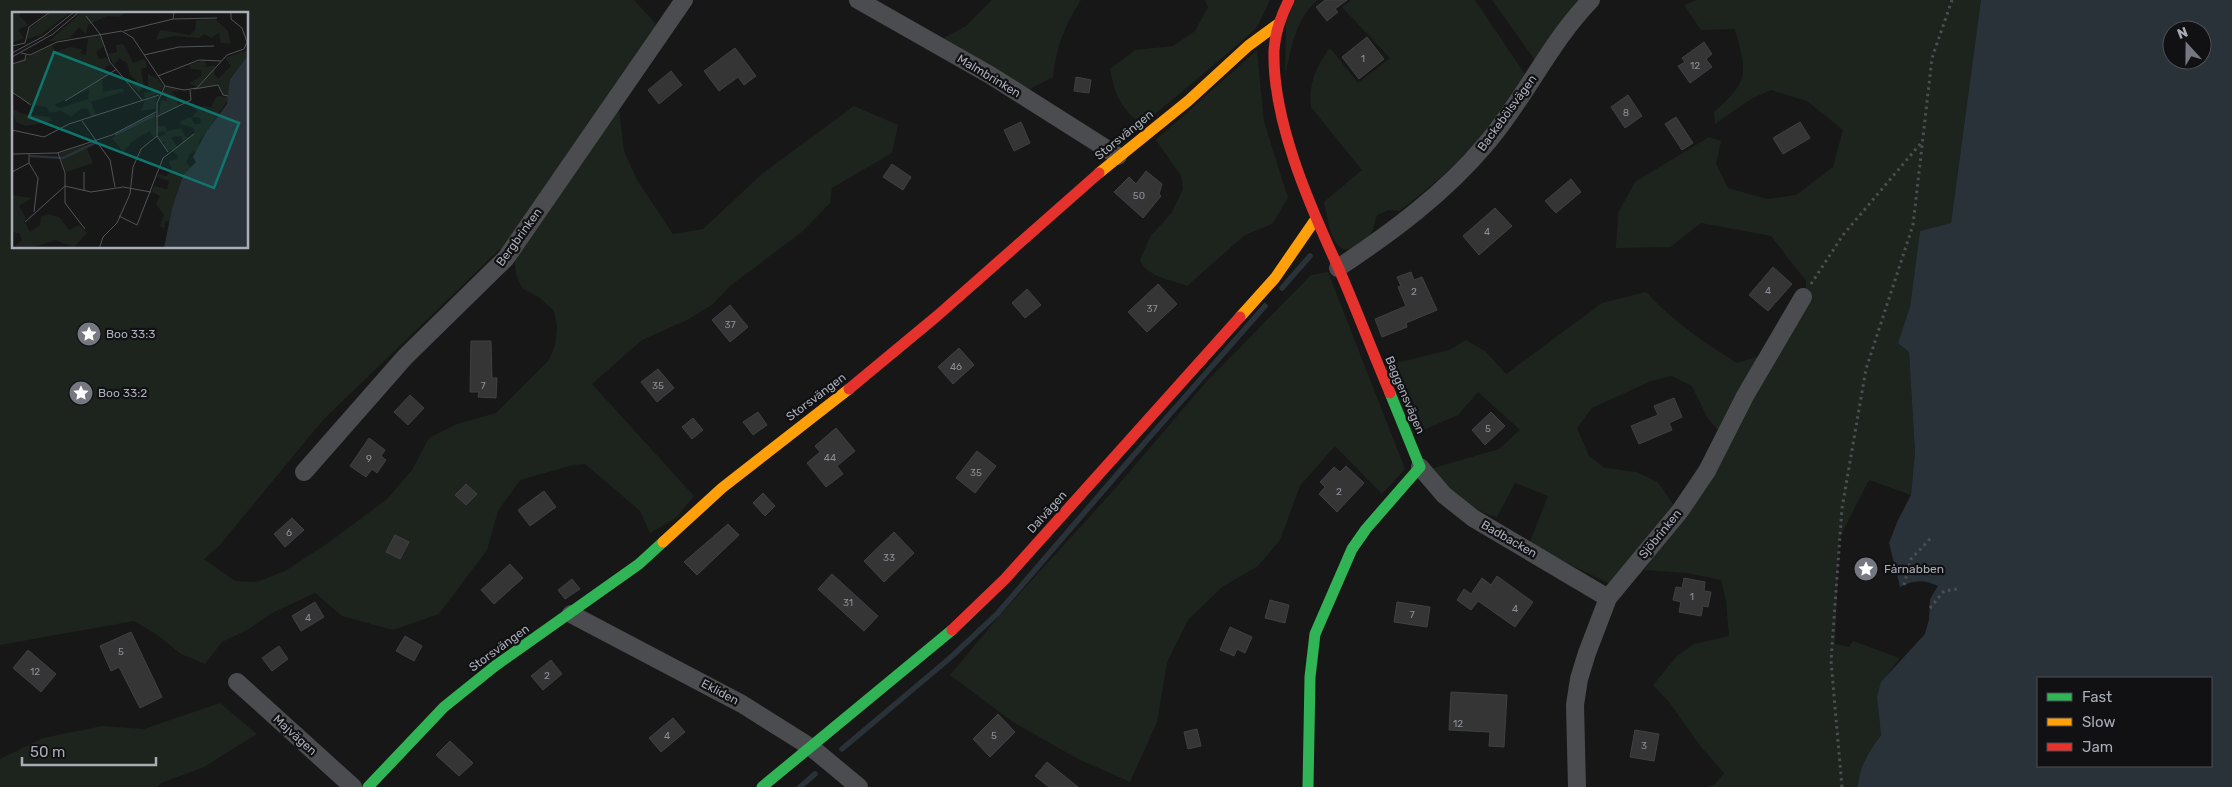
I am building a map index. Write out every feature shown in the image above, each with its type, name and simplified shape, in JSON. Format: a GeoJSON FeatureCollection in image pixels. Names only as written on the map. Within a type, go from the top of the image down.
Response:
{"type":"FeatureCollection","features":[{"type":"Feature","properties":{"kind":"street","name":"Bergbrinken"},"geometry":{"type":"LineString","coordinates":[[304,472],[405,357],[506,258],[684,0]]}},
{"type":"Feature","properties":{"kind":"street","name":"Malmbrinken"},"geometry":{"type":"LineString","coordinates":[[858,0],[990,75],[1118,156]]}},
{"type":"Feature","properties":{"kind":"street","name":"Baggensvägen"},"geometry":{"type":"LineString","coordinates":[[1289,0],[1278,24],[1274,50],[1277,94],[1282,121],[1315,220],[1338,268],[1420,468]]}},
{"type":"Feature","properties":{"kind":"street","name":"Backebölsvägen"},"geometry":{"type":"LineString","coordinates":[[1338,268],[1369,248],[1449,184],[1487,144],[1524,95],[1565,28],[1591,0]]}},
{"type":"Feature","properties":{"kind":"street","name":"Storsvängen"},"geometry":{"type":"LineString","coordinates":[[368,787],[444,706],[495,666],[639,564],[722,488],[851,388],[937,316],[1118,156],[1188,101],[1248,46],[1278,24]]}},
{"type":"Feature","properties":{"kind":"street","name":"Dalvägen"},"geometry":{"type":"LineString","coordinates":[[762,787],[943,639],[1005,579],[1275,278],[1315,220]]}},
{"type":"Feature","properties":{"kind":"street","name":"Sjöbrinken"},"geometry":{"type":"LineString","coordinates":[[1577,787],[1575,705],[1579,680],[1586,653],[1608,598],[1680,510],[1707,471],[1745,396],[1803,297]]}},
{"type":"Feature","properties":{"kind":"street","name":"Badbacken"},"geometry":{"type":"LineString","coordinates":[[1420,468],[1444,495],[1473,518],[1608,598]]}},
{"type":"Feature","properties":{"kind":"street"},"geometry":{"type":"LineString","coordinates":[[1308,787],[1310,677],[1315,634],[1352,550],[1366,529],[1420,468]]}},
{"type":"Feature","properties":{"kind":"street","name":"Ekliden"},"geometry":{"type":"LineString","coordinates":[[571,614],[742,704],[812,748],[859,787]]}},
{"type":"Feature","properties":{"kind":"street","name":"Majvägen"},"geometry":{"type":"LineString","coordinates":[[237,682],[353,787]]}},
{"type":"Feature","properties":{"kind":"path"},"geometry":{"type":"LineString","coordinates":[[1842,787],[1831,660],[1842,508],[1866,369],[1913,224],[1932,58],[1952,0]]}},
{"type":"Feature","properties":{"kind":"path"},"geometry":{"type":"LineString","coordinates":[[1803,297],[1843,235],[1922,142]]}},
{"type":"Feature","properties":{"kind":"path"},"geometry":{"type":"LineString","coordinates":[[1904,585],[1911,559],[1930,539]]}},
{"type":"Feature","properties":{"kind":"path"},"geometry":{"type":"LineString","coordinates":[[1930,608],[1944,591],[1957,589]]}},
{"type":"Feature","properties":{"kind":"shaded area"},"geometry":{"type":"Polygon","coordinates":[[[0,0],[634,0],[656,24],[610,91],[619,109],[624,151],[637,180],[673,234],[703,229],[763,173],[854,106],[898,125],[892,153],[832,188],[830,203],[803,231],[730,286],[713,304],[689,319],[642,340],[592,384],[694,496],[676,518],[650,533],[640,511],[585,464],[573,465],[520,480],[498,511],[487,550],[439,614],[393,630],[342,616],[315,593],[272,613],[249,629],[222,642],[205,664],[181,654],[156,634],[134,621],[0,645],[0,0]],[[500,249],[323,420],[218,547],[204,559],[235,581],[257,582],[285,571],[328,543],[387,499],[412,470],[429,438],[457,424],[496,413],[549,360],[555,346],[557,328],[554,311],[540,298],[522,288],[516,274],[514,257],[500,249]]]}},
{"type":"Feature","properties":{"kind":"shaded area"},"geometry":{"type":"Polygon","coordinates":[[[992,0],[1081,0],[1070,18],[1062,37],[1056,56],[1053,77],[1028,90],[942,39],[966,26],[992,0]]]}},
{"type":"Feature","properties":{"kind":"shaded area"},"geometry":{"type":"Polygon","coordinates":[[[1205,0],[1270,0],[1257,27],[1142,125],[1128,112],[1120,100],[1110,69],[1135,50],[1173,46],[1195,31],[1208,7],[1205,0]]]}},
{"type":"Feature","properties":{"kind":"shaded area"},"geometry":{"type":"Polygon","coordinates":[[[1295,0],[1318,0],[1310,7],[1299,25],[1285,77],[1286,22],[1295,0]]]}},
{"type":"Feature","properties":{"kind":"shaded area"},"geometry":{"type":"Polygon","coordinates":[[[1352,0],[1475,0],[1526,76],[1501,114],[1470,150],[1399,211],[1389,210],[1377,215],[1372,232],[1366,241],[1353,249],[1344,249],[1339,247],[1334,239],[1324,202],[1362,170],[1311,107],[1312,83],[1321,61],[1330,48],[1358,83],[1390,58],[1342,7],[1352,0]]]}},
{"type":"Feature","properties":{"kind":"shaded area"},"geometry":{"type":"Polygon","coordinates":[[[1492,0],[1578,0],[1578,1],[1537,63],[1492,0]]]}},
{"type":"Feature","properties":{"kind":"shaded area"},"geometry":{"type":"Polygon","coordinates":[[[1697,0],[1981,0],[1951,223],[1920,231],[1910,307],[1898,343],[1909,352],[1915,452],[1911,495],[1869,480],[1839,539],[1835,644],[1849,647],[1853,641],[1900,658],[1885,679],[1878,694],[1881,735],[1862,766],[1858,787],[1708,787],[1715,784],[1724,773],[1701,747],[1669,702],[1653,685],[1677,656],[1694,644],[1729,636],[1726,601],[1721,580],[1687,573],[1644,570],[1724,457],[1721,434],[1707,417],[1692,386],[1672,376],[1651,381],[1592,408],[1577,428],[1589,456],[1605,468],[1636,472],[1658,482],[1675,507],[1612,585],[1529,544],[1548,496],[1515,483],[1497,517],[1477,510],[1468,504],[1452,492],[1430,469],[1499,449],[1520,430],[1478,392],[1458,415],[1412,435],[1384,366],[1449,350],[1466,340],[1485,351],[1506,374],[1602,303],[1646,292],[1689,331],[1737,363],[1779,350],[1806,305],[1806,281],[1771,236],[1701,223],[1670,247],[1616,248],[1618,213],[1635,182],[1709,137],[1721,141],[1716,164],[1728,188],[1767,199],[1796,195],[1833,167],[1843,130],[1807,101],[1771,90],[1751,99],[1715,124],[1714,112],[1740,84],[1743,67],[1742,56],[1735,29],[1701,30],[1684,5],[1697,0]]]}},
{"type":"Feature","properties":{"kind":"shaded area"},"geometry":{"type":"Polygon","coordinates":[[[1981,0],[2232,0],[2232,787],[1858,787],[1862,766],[1881,735],[1877,697],[1881,682],[1925,634],[1929,619],[1930,599],[1938,586],[1919,581],[1900,587],[1889,543],[1911,495],[1915,452],[1909,352],[1898,343],[1910,307],[1920,231],[1951,223],[1981,0]]]}},
{"type":"Feature","properties":{"kind":"shaded area"},"geometry":{"type":"Polygon","coordinates":[[[1257,50],[1264,122],[1288,198],[1272,224],[1245,235],[1187,286],[1160,277],[1148,271],[1140,260],[1150,237],[1172,212],[1183,189],[1181,176],[1156,140],[1257,50]]]}},
{"type":"Feature","properties":{"kind":"shaded area"},"geometry":{"type":"Polygon","coordinates":[[[1328,272],[1405,469],[1382,494],[1335,446],[1300,486],[1280,540],[1258,566],[1222,587],[1188,620],[1167,662],[1157,722],[1130,782],[1078,759],[1013,722],[950,675],[1000,615],[1113,491],[1207,381],[1311,275],[1328,272]]]}},
{"type":"Feature","properties":{"kind":"shaded area"},"geometry":{"type":"Polygon","coordinates":[[[220,703],[257,734],[204,767],[161,783],[157,787],[0,787],[0,759],[43,738],[102,726],[144,729],[220,703]]]}},
{"type":"Feature","properties":{"kind":"building"},"geometry":{"type":"Polygon","coordinates":[[[1325,0],[1347,0],[1335,9],[1338,12],[1327,21],[1316,7],[1325,0]]]}},
{"type":"Feature","properties":{"kind":"building"},"geometry":{"type":"Polygon","coordinates":[[[1367,37],[1384,59],[1359,79],[1342,57],[1367,37]]]}},
{"type":"Feature","properties":{"kind":"building"},"geometry":{"type":"Polygon","coordinates":[[[1704,42],[1712,54],[1706,59],[1712,67],[1690,83],[1678,66],[1685,62],[1682,58],[1704,42]]]}},
{"type":"Feature","properties":{"kind":"building"},"geometry":{"type":"Polygon","coordinates":[[[735,48],[756,76],[744,85],[738,77],[719,91],[704,71],[735,48]]]}},
{"type":"Feature","properties":{"kind":"building"},"geometry":{"type":"Polygon","coordinates":[[[671,71],[682,85],[659,104],[648,90],[671,71]]]}},
{"type":"Feature","properties":{"kind":"building"},"geometry":{"type":"Polygon","coordinates":[[[1076,77],[1091,80],[1089,93],[1074,91],[1076,77]]]}},
{"type":"Feature","properties":{"kind":"building"},"geometry":{"type":"Polygon","coordinates":[[[1628,95],[1642,116],[1625,128],[1611,107],[1628,95]]]}},
{"type":"Feature","properties":{"kind":"building"},"geometry":{"type":"Polygon","coordinates":[[[1676,117],[1693,143],[1682,150],[1665,124],[1676,117]]]}},
{"type":"Feature","properties":{"kind":"building"},"geometry":{"type":"Polygon","coordinates":[[[1021,122],[1030,143],[1014,151],[1004,130],[1021,122]]]}},
{"type":"Feature","properties":{"kind":"building"},"geometry":{"type":"Polygon","coordinates":[[[1800,122],[1810,138],[1783,154],[1773,138],[1800,122]]]}},
{"type":"Feature","properties":{"kind":"building"},"geometry":{"type":"Polygon","coordinates":[[[892,164],[911,177],[903,190],[883,177],[892,164]]]}},
{"type":"Feature","properties":{"kind":"building"},"geometry":{"type":"Polygon","coordinates":[[[1146,171],[1162,184],[1159,194],[1161,196],[1143,218],[1114,192],[1129,177],[1136,184],[1146,171]]]}},
{"type":"Feature","properties":{"kind":"building"},"geometry":{"type":"Polygon","coordinates":[[[1571,179],[1581,192],[1556,213],[1545,201],[1571,179]]]}},
{"type":"Feature","properties":{"kind":"building"},"geometry":{"type":"Polygon","coordinates":[[[1495,208],[1512,226],[1479,255],[1463,236],[1495,208]]]}},
{"type":"Feature","properties":{"kind":"building"},"geometry":{"type":"Polygon","coordinates":[[[1773,267],[1792,284],[1768,311],[1749,295],[1773,267]]]}},
{"type":"Feature","properties":{"kind":"building"},"geometry":{"type":"Polygon","coordinates":[[[1411,272],[1414,280],[1422,277],[1437,310],[1406,323],[1407,327],[1382,337],[1375,319],[1406,306],[1398,287],[1401,286],[1397,277],[1411,272]]]}},
{"type":"Feature","properties":{"kind":"building"},"geometry":{"type":"Polygon","coordinates":[[[1158,284],[1177,304],[1147,332],[1128,312],[1158,284]]]}},
{"type":"Feature","properties":{"kind":"building"},"geometry":{"type":"Polygon","coordinates":[[[1027,289],[1041,305],[1025,318],[1012,303],[1027,289]]]}},
{"type":"Feature","properties":{"kind":"building"},"geometry":{"type":"Polygon","coordinates":[[[730,305],[748,327],[730,342],[712,320],[730,305]]]}},
{"type":"Feature","properties":{"kind":"building"},"geometry":{"type":"Polygon","coordinates":[[[471,341],[491,341],[492,378],[497,378],[496,398],[478,397],[479,392],[470,392],[471,341]]]}},
{"type":"Feature","properties":{"kind":"building"},"geometry":{"type":"Polygon","coordinates":[[[959,348],[974,365],[953,384],[938,367],[959,348]]]}},
{"type":"Feature","properties":{"kind":"building"},"geometry":{"type":"Polygon","coordinates":[[[658,369],[674,388],[657,402],[641,382],[658,369]]]}},
{"type":"Feature","properties":{"kind":"building"},"geometry":{"type":"Polygon","coordinates":[[[410,395],[424,408],[408,425],[394,412],[410,395]]]}},
{"type":"Feature","properties":{"kind":"building"},"geometry":{"type":"Polygon","coordinates":[[[1674,398],[1682,417],[1669,423],[1672,430],[1639,444],[1631,426],[1658,415],[1654,406],[1674,398]]]}},
{"type":"Feature","properties":{"kind":"building"},"geometry":{"type":"Polygon","coordinates":[[[758,412],[767,425],[753,435],[743,422],[758,412]]]}},
{"type":"Feature","properties":{"kind":"building"},"geometry":{"type":"Polygon","coordinates":[[[1491,412],[1505,426],[1485,445],[1472,430],[1491,412]]]}},
{"type":"Feature","properties":{"kind":"building"},"geometry":{"type":"Polygon","coordinates":[[[693,418],[703,430],[692,439],[682,427],[693,418]]]}},
{"type":"Feature","properties":{"kind":"building"},"geometry":{"type":"Polygon","coordinates":[[[836,428],[855,451],[837,466],[843,474],[826,487],[807,463],[820,452],[815,446],[836,428]]]}},
{"type":"Feature","properties":{"kind":"building"},"geometry":{"type":"Polygon","coordinates":[[[369,438],[385,450],[381,456],[386,460],[377,473],[372,469],[366,477],[350,466],[369,438]]]}},
{"type":"Feature","properties":{"kind":"building"},"geometry":{"type":"Polygon","coordinates":[[[977,451],[996,466],[975,493],[956,478],[977,451]]]}},
{"type":"Feature","properties":{"kind":"building"},"geometry":{"type":"Polygon","coordinates":[[[1346,466],[1364,483],[1337,512],[1319,494],[1325,487],[1320,482],[1334,467],[1340,472],[1346,466]]]}},
{"type":"Feature","properties":{"kind":"building"},"geometry":{"type":"Polygon","coordinates":[[[466,484],[477,494],[466,505],[455,495],[466,484]]]}},
{"type":"Feature","properties":{"kind":"building"},"geometry":{"type":"Polygon","coordinates":[[[544,491],[556,507],[530,526],[518,510],[544,491]]]}},
{"type":"Feature","properties":{"kind":"building"},"geometry":{"type":"Polygon","coordinates":[[[763,493],[775,506],[765,516],[753,503],[763,493]]]}},
{"type":"Feature","properties":{"kind":"building"},"geometry":{"type":"Polygon","coordinates":[[[292,518],[304,530],[285,547],[274,534],[292,518]]]}},
{"type":"Feature","properties":{"kind":"building"},"geometry":{"type":"Polygon","coordinates":[[[728,524],[739,535],[697,575],[684,562],[728,524]]]}},
{"type":"Feature","properties":{"kind":"building"},"geometry":{"type":"Polygon","coordinates":[[[894,532],[914,553],[884,582],[864,561],[894,532]]]}},
{"type":"Feature","properties":{"kind":"building"},"geometry":{"type":"Polygon","coordinates":[[[395,535],[409,542],[400,559],[386,552],[395,535]]]}},
{"type":"Feature","properties":{"kind":"building"},"geometry":{"type":"Polygon","coordinates":[[[510,564],[523,578],[494,604],[481,590],[510,564]]]}},
{"type":"Feature","properties":{"kind":"building"},"geometry":{"type":"Polygon","coordinates":[[[832,574],[878,616],[864,631],[818,589],[832,574]]]}},
{"type":"Feature","properties":{"kind":"building"},"geometry":{"type":"Polygon","coordinates":[[[1497,576],[1533,602],[1515,627],[1478,601],[1471,610],[1457,600],[1464,589],[1471,594],[1482,578],[1491,585],[1497,576]]]}},
{"type":"Feature","properties":{"kind":"building"},"geometry":{"type":"Polygon","coordinates":[[[1684,578],[1705,582],[1704,591],[1711,592],[1708,607],[1703,606],[1701,616],[1679,612],[1681,602],[1673,600],[1676,587],[1682,588],[1684,578]]]}},
{"type":"Feature","properties":{"kind":"building"},"geometry":{"type":"Polygon","coordinates":[[[572,579],[580,589],[565,599],[558,590],[572,579]]]}},
{"type":"Feature","properties":{"kind":"building"},"geometry":{"type":"Polygon","coordinates":[[[1270,600],[1289,605],[1285,623],[1265,618],[1270,600]]]}},
{"type":"Feature","properties":{"kind":"building"},"geometry":{"type":"Polygon","coordinates":[[[315,602],[324,617],[301,631],[292,616],[315,602]]]}},
{"type":"Feature","properties":{"kind":"building"},"geometry":{"type":"Polygon","coordinates":[[[1397,602],[1430,607],[1427,627],[1394,622],[1397,602]]]}},
{"type":"Feature","properties":{"kind":"building"},"geometry":{"type":"Polygon","coordinates":[[[1230,627],[1252,637],[1245,653],[1237,649],[1234,656],[1220,650],[1230,627]]]}},
{"type":"Feature","properties":{"kind":"building"},"geometry":{"type":"Polygon","coordinates":[[[131,632],[162,697],[140,708],[119,667],[111,671],[100,646],[131,632]]]}},
{"type":"Feature","properties":{"kind":"building"},"geometry":{"type":"Polygon","coordinates":[[[405,636],[422,646],[414,661],[396,651],[405,636]]]}},
{"type":"Feature","properties":{"kind":"building"},"geometry":{"type":"Polygon","coordinates":[[[279,646],[288,659],[272,671],[262,658],[279,646]]]}},
{"type":"Feature","properties":{"kind":"building"},"geometry":{"type":"Polygon","coordinates":[[[28,650],[56,674],[41,692],[13,668],[28,650]]]}},
{"type":"Feature","properties":{"kind":"building"},"geometry":{"type":"Polygon","coordinates":[[[551,660],[562,674],[543,690],[531,676],[551,660]]]}},
{"type":"Feature","properties":{"kind":"building"},"geometry":{"type":"Polygon","coordinates":[[[1451,692],[1507,695],[1504,747],[1489,746],[1490,732],[1449,730],[1451,692]]]}},
{"type":"Feature","properties":{"kind":"building"},"geometry":{"type":"Polygon","coordinates":[[[998,714],[1015,732],[990,757],[973,739],[998,714]]]}},
{"type":"Feature","properties":{"kind":"building"},"geometry":{"type":"Polygon","coordinates":[[[673,718],[685,732],[661,752],[649,738],[673,718]]]}},
{"type":"Feature","properties":{"kind":"building"},"geometry":{"type":"Polygon","coordinates":[[[1197,729],[1201,746],[1188,749],[1184,732],[1197,729]]]}},
{"type":"Feature","properties":{"kind":"building"},"geometry":{"type":"Polygon","coordinates":[[[1635,730],[1659,734],[1654,761],[1630,757],[1635,730]]]}},
{"type":"Feature","properties":{"kind":"building"},"geometry":{"type":"Polygon","coordinates":[[[450,741],[473,763],[459,776],[436,755],[450,741]]]}},
{"type":"Feature","properties":{"kind":"building"},"geometry":{"type":"Polygon","coordinates":[[[1047,762],[1078,787],[1049,787],[1035,776],[1047,762]]]}},
{"type":"Feature","properties":{"kind":"waterway"},"geometry":{"type":"LineString","coordinates":[[1282,288],[1310,256]]}},
{"type":"Feature","properties":{"kind":"waterway"},"geometry":{"type":"LineString","coordinates":[[842,749],[950,658],[997,614],[1265,306]]}},
{"type":"Feature","properties":{"kind":"waterway"},"geometry":{"type":"LineString","coordinates":[[800,787],[815,774]]}},
{"type":"Feature","properties":{"kind":"traffic: fast"},"geometry":{"type":"LineString","coordinates":[[1308,787],[1310,677],[1315,634],[1352,549],[1366,529],[1420,467],[1390,393]]}},
{"type":"Feature","properties":{"kind":"traffic: fast"},"geometry":{"type":"LineString","coordinates":[[368,787],[444,707],[495,666],[639,564],[663,542]]}},
{"type":"Feature","properties":{"kind":"traffic: fast"},"geometry":{"type":"LineString","coordinates":[[762,787],[952,630]]}},
{"type":"Feature","properties":{"kind":"traffic: slow"},"geometry":{"type":"LineString","coordinates":[[1099,173],[1188,101],[1248,46],[1278,24]]}},
{"type":"Feature","properties":{"kind":"traffic: slow"},"geometry":{"type":"LineString","coordinates":[[1240,317],[1275,278],[1315,220]]}},
{"type":"Feature","properties":{"kind":"traffic: slow"},"geometry":{"type":"LineString","coordinates":[[663,542],[722,488],[849,389]]}},
{"type":"Feature","properties":{"kind":"traffic: jam"},"geometry":{"type":"LineString","coordinates":[[1289,0],[1279,24],[1274,50],[1279,105],[1286,133],[1304,189],[1345,282],[1390,393]]}},
{"type":"Feature","properties":{"kind":"traffic: jam"},"geometry":{"type":"LineString","coordinates":[[849,389],[937,316],[1099,173]]}},
{"type":"Feature","properties":{"kind":"traffic: jam"},"geometry":{"type":"LineString","coordinates":[[952,630],[1005,579],[1240,317]]}},
{"type":"Feature","properties":{"kind":"place","name":"Boo 33:3"},"geometry":{"type":"Point","coordinates":[89,334]}},
{"type":"Feature","properties":{"kind":"place","name":"Boo 33:2"},"geometry":{"type":"Point","coordinates":[81,393]}},
{"type":"Feature","properties":{"kind":"place","name":"Fårnabben"},"geometry":{"type":"Point","coordinates":[1866,569]}}]}
